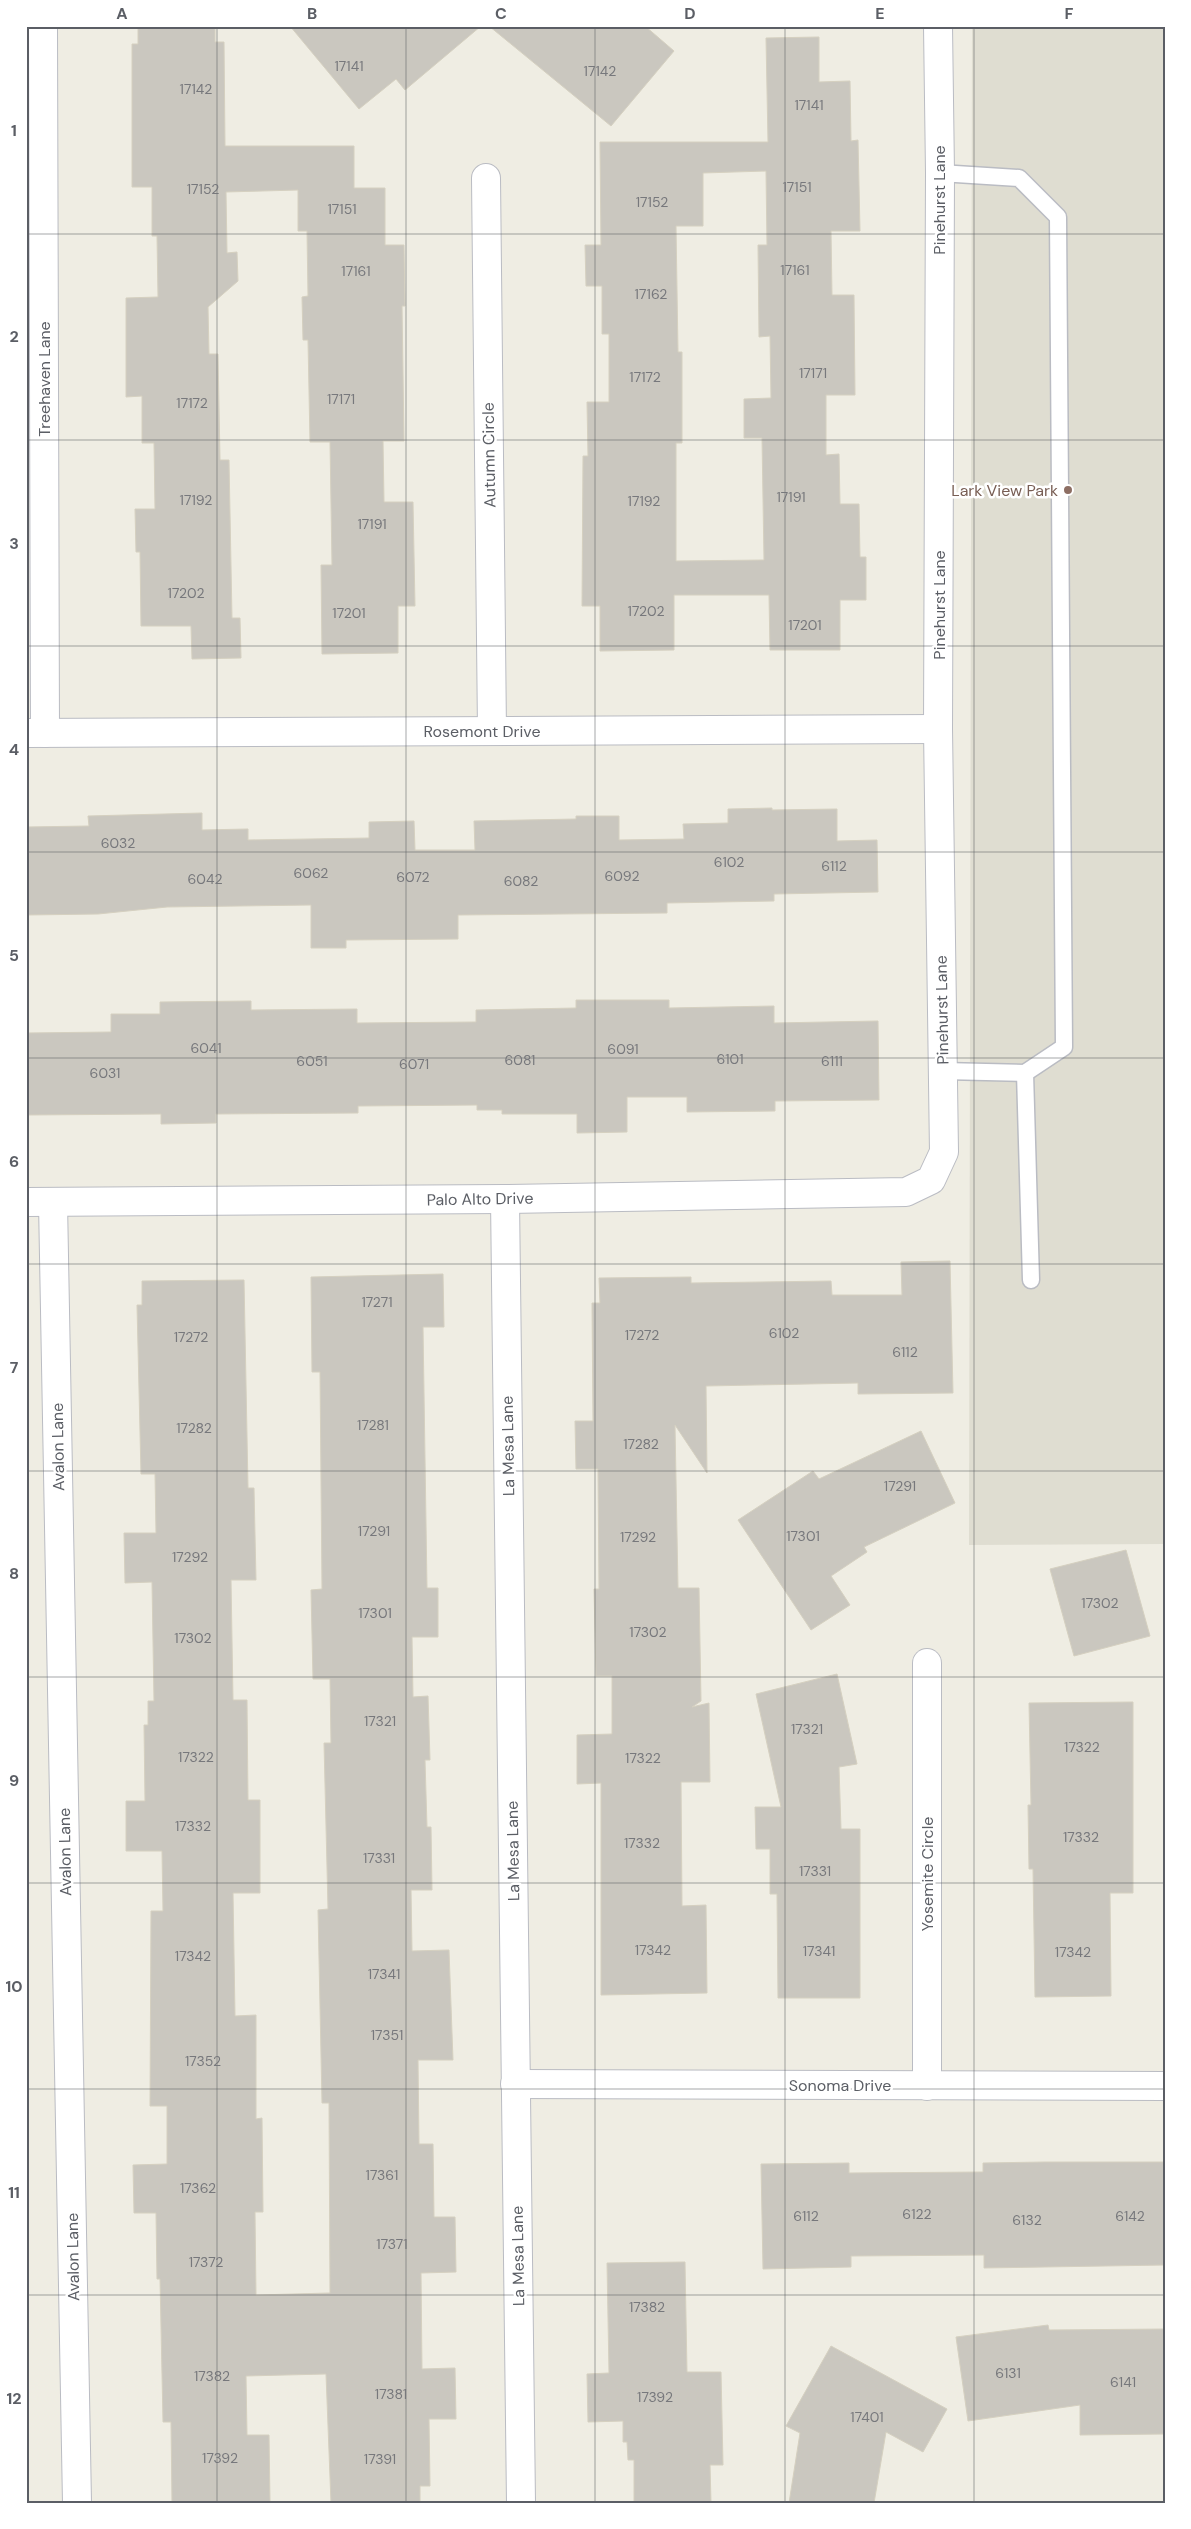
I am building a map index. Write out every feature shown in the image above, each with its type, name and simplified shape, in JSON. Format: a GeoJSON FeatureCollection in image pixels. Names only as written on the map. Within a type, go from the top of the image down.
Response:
{"type":"FeatureCollection","features":[{"type":"Feature","properties":{"kind":"street","name":"Treehaven Lane"},"geometry":{"type":"LineString","coordinates":[[35,733],[43,26]]}},
{"type":"Feature","properties":{"kind":"street","name":"Pinehurst Lane"},"geometry":{"type":"LineString","coordinates":[[931,1180],[944,1152],[938,729],[940,173],[938,26]]}},
{"type":"Feature","properties":{"kind":"street","name":"Autumn Circle"},"geometry":{"type":"LineString","coordinates":[[486,178],[492,731]]}},
{"type":"Feature","properties":{"kind":"street","name":"Rosemont Drive"},"geometry":{"type":"LineString","coordinates":[[35,733],[938,729]]}},
{"type":"Feature","properties":{"kind":"street","name":"Palo Alto Drive"},"geometry":{"type":"LineString","coordinates":[[26,1202],[505,1199],[906,1192],[931,1180]]}},
{"type":"Feature","properties":{"kind":"street","name":"La Mesa Lane"},"geometry":{"type":"LineString","coordinates":[[505,1199],[521,2503]]}},
{"type":"Feature","properties":{"kind":"street","name":"Avalon Lane"},"geometry":{"type":"LineString","coordinates":[[53,1202],[77,2503]]}},
{"type":"Feature","properties":{"kind":"street","name":"Yosemite Circle"},"geometry":{"type":"LineString","coordinates":[[927,1663],[927,2086]]}},
{"type":"Feature","properties":{"kind":"street","name":"Sonoma Drive"},"geometry":{"type":"LineString","coordinates":[[515,2084],[1165,2086]]}},
{"type":"Feature","properties":{"kind":"lane"},"geometry":{"type":"LineString","coordinates":[[940,173],[1019,178],[1058,217],[1064,1047],[1026,1073],[943,1071]]}},
{"type":"Feature","properties":{"kind":"lane"},"geometry":{"type":"LineString","coordinates":[[1026,1073],[1031,1280]]}},
{"type":"Feature","properties":{"kind":"shaded area","name":"Lark View Park"},"geometry":{"type":"Polygon","coordinates":[[[972,26],[1165,26],[1165,1544],[969,1545],[972,26]]]}},
{"type":"Feature","properties":{"kind":"building"},"geometry":{"type":"Polygon","coordinates":[[[138,26],[215,26],[215,42],[224,42],[225,146],[354,146],[354,188],[385,188],[385,245],[404,245],[405,306],[402,306],[404,441],[383,441],[384,502],[413,502],[415,606],[398,606],[398,653],[322,654],[321,565],[332,565],[330,442],[310,442],[308,340],[303,340],[302,297],[308,296],[307,231],[298,231],[298,190],[226,192],[227,253],[237,252],[238,281],[208,307],[209,354],[218,354],[220,460],[229,460],[232,618],[240,618],[241,658],[192,659],[191,626],[141,626],[140,552],[136,552],[135,509],[155,509],[154,443],[142,443],[142,396],[126,397],[126,298],[158,297],[157,236],[152,236],[152,187],[132,187],[132,44],[138,44],[138,26]]]}},
{"type":"Feature","properties":{"kind":"building"},"geometry":{"type":"Polygon","coordinates":[[[290,26],[481,26],[405,90],[396,79],[359,109],[290,26]]]}},
{"type":"Feature","properties":{"kind":"building"},"geometry":{"type":"Polygon","coordinates":[[[489,26],[645,26],[674,51],[611,126],[489,26]]]}},
{"type":"Feature","properties":{"kind":"building"},"geometry":{"type":"Polygon","coordinates":[[[819,37],[819,82],[850,81],[851,141],[858,140],[860,231],[831,231],[832,295],[854,295],[855,395],[826,395],[826,455],[839,454],[840,504],[859,504],[860,557],[866,557],[866,600],[840,600],[840,650],[770,650],[769,595],[674,595],[674,650],[600,651],[600,606],[582,606],[583,456],[588,456],[587,402],[609,402],[609,334],[602,334],[602,286],[586,286],[585,245],[601,245],[600,142],[768,142],[766,38],[819,37]],[[766,171],[703,173],[703,226],[676,226],[678,352],[682,352],[682,443],[676,443],[676,561],[764,560],[762,438],[744,438],[744,399],[771,398],[770,336],[759,337],[758,245],[767,245],[766,171]]]}},
{"type":"Feature","properties":{"kind":"building"},"geometry":{"type":"Polygon","coordinates":[[[772,808],[772,810],[837,809],[837,841],[877,840],[878,892],[774,894],[774,901],[667,903],[667,913],[458,915],[458,939],[346,940],[346,948],[311,948],[311,905],[167,907],[98,914],[26,915],[26,827],[89,826],[88,816],[202,813],[202,830],[248,829],[248,840],[369,838],[369,822],[414,821],[415,850],[475,850],[474,821],[576,819],[576,816],[619,816],[619,840],[684,839],[683,824],[728,823],[728,809],[772,808]]]}},
{"type":"Feature","properties":{"kind":"building"},"geometry":{"type":"Polygon","coordinates":[[[576,1000],[669,1000],[669,1008],[774,1006],[774,1023],[878,1021],[879,1100],[775,1101],[775,1111],[687,1112],[687,1097],[627,1097],[627,1132],[577,1133],[577,1114],[502,1114],[502,1110],[477,1110],[477,1105],[358,1106],[358,1113],[216,1114],[216,1123],[161,1124],[161,1114],[26,1115],[26,1033],[111,1032],[111,1014],[160,1014],[160,1002],[251,1001],[251,1010],[357,1009],[357,1023],[476,1022],[476,1010],[576,1008],[576,1000]]]}},
{"type":"Feature","properties":{"kind":"building"},"geometry":{"type":"Polygon","coordinates":[[[950,1261],[953,1393],[858,1394],[858,1383],[706,1386],[707,1473],[675,1425],[678,1588],[699,1588],[701,1701],[692,1707],[709,1703],[710,1782],[681,1782],[682,1906],[706,1905],[707,1993],[601,1995],[601,1783],[577,1784],[577,1735],[612,1734],[612,1676],[596,1676],[594,1589],[599,1589],[598,1469],[576,1469],[575,1421],[593,1421],[592,1303],[600,1303],[599,1278],[691,1277],[691,1283],[831,1281],[832,1295],[902,1295],[901,1262],[950,1261]]]}},
{"type":"Feature","properties":{"kind":"building"},"geometry":{"type":"Polygon","coordinates":[[[443,1274],[444,1327],[423,1327],[427,1588],[438,1588],[438,1637],[412,1637],[413,1697],[428,1696],[430,1760],[425,1760],[427,1827],[431,1827],[432,1890],[411,1890],[412,1951],[449,1950],[453,2060],[418,2060],[419,2144],[433,2144],[434,2217],[455,2217],[456,2272],[421,2273],[422,2369],[455,2368],[456,2419],[429,2419],[430,2486],[420,2486],[420,2503],[331,2503],[326,2374],[246,2376],[247,2435],[269,2435],[270,2503],[172,2503],[171,2422],[163,2422],[160,2279],[157,2279],[156,2213],[134,2213],[133,2165],[167,2164],[167,2106],[150,2106],[151,1911],[163,1911],[162,1851],[126,1851],[126,1801],[145,1801],[144,1725],[148,1725],[148,1701],[154,1701],[152,1582],[125,1583],[124,1533],[156,1533],[155,1474],[141,1474],[137,1305],[142,1305],[142,1281],[244,1280],[248,1488],[254,1488],[256,1580],[231,1580],[233,1700],[247,1700],[248,1800],[260,1800],[260,1893],[233,1893],[235,2016],[256,2015],[256,2119],[262,2118],[263,2212],[255,2212],[256,2295],[330,2293],[329,2103],[322,2103],[318,1910],[328,1909],[324,1743],[331,1743],[330,1679],[313,1679],[311,1590],[322,1589],[320,1372],[312,1372],[311,1277],[443,1274]]]}},
{"type":"Feature","properties":{"kind":"building"},"geometry":{"type":"Polygon","coordinates":[[[921,1431],[955,1503],[864,1547],[867,1552],[831,1576],[850,1605],[811,1630],[738,1520],[813,1471],[819,1479],[921,1431]]]}},
{"type":"Feature","properties":{"kind":"building"},"geometry":{"type":"Polygon","coordinates":[[[1126,1550],[1150,1636],[1074,1656],[1050,1569],[1126,1550]]]}},
{"type":"Feature","properties":{"kind":"building"},"geometry":{"type":"Polygon","coordinates":[[[837,1674],[857,1764],[839,1767],[841,1829],[860,1829],[860,1998],[778,1998],[777,1894],[770,1894],[770,1849],[756,1849],[755,1807],[781,1807],[756,1694],[837,1674]]]}},
{"type":"Feature","properties":{"kind":"building"},"geometry":{"type":"Polygon","coordinates":[[[1133,1702],[1133,1893],[1110,1893],[1111,1996],[1035,1997],[1033,1869],[1029,1869],[1028,1805],[1031,1805],[1029,1703],[1133,1702]]]}},
{"type":"Feature","properties":{"kind":"building"},"geometry":{"type":"Polygon","coordinates":[[[1165,2162],[1165,2265],[984,2268],[984,2255],[851,2256],[851,2267],[763,2269],[761,2164],[849,2163],[849,2173],[983,2172],[983,2163],[1165,2162]]]}},
{"type":"Feature","properties":{"kind":"building"},"geometry":{"type":"Polygon","coordinates":[[[685,2262],[687,2372],[721,2372],[723,2465],[710,2465],[711,2503],[634,2503],[634,2460],[628,2460],[627,2442],[623,2442],[623,2421],[588,2422],[587,2374],[609,2373],[607,2263],[685,2262]]]}},
{"type":"Feature","properties":{"kind":"building"},"geometry":{"type":"Polygon","coordinates":[[[1048,2325],[1049,2330],[1165,2329],[1165,2434],[1080,2435],[1080,2405],[968,2421],[956,2337],[1048,2325]]]}},
{"type":"Feature","properties":{"kind":"building"},"geometry":{"type":"Polygon","coordinates":[[[831,2346],[947,2409],[923,2452],[886,2432],[874,2503],[789,2503],[800,2433],[786,2426],[831,2346]]]}},
{"type":"Feature","properties":{"kind":"place","name":"Lark View Park"},"geometry":{"type":"Point","coordinates":[1068,490]}}]}
